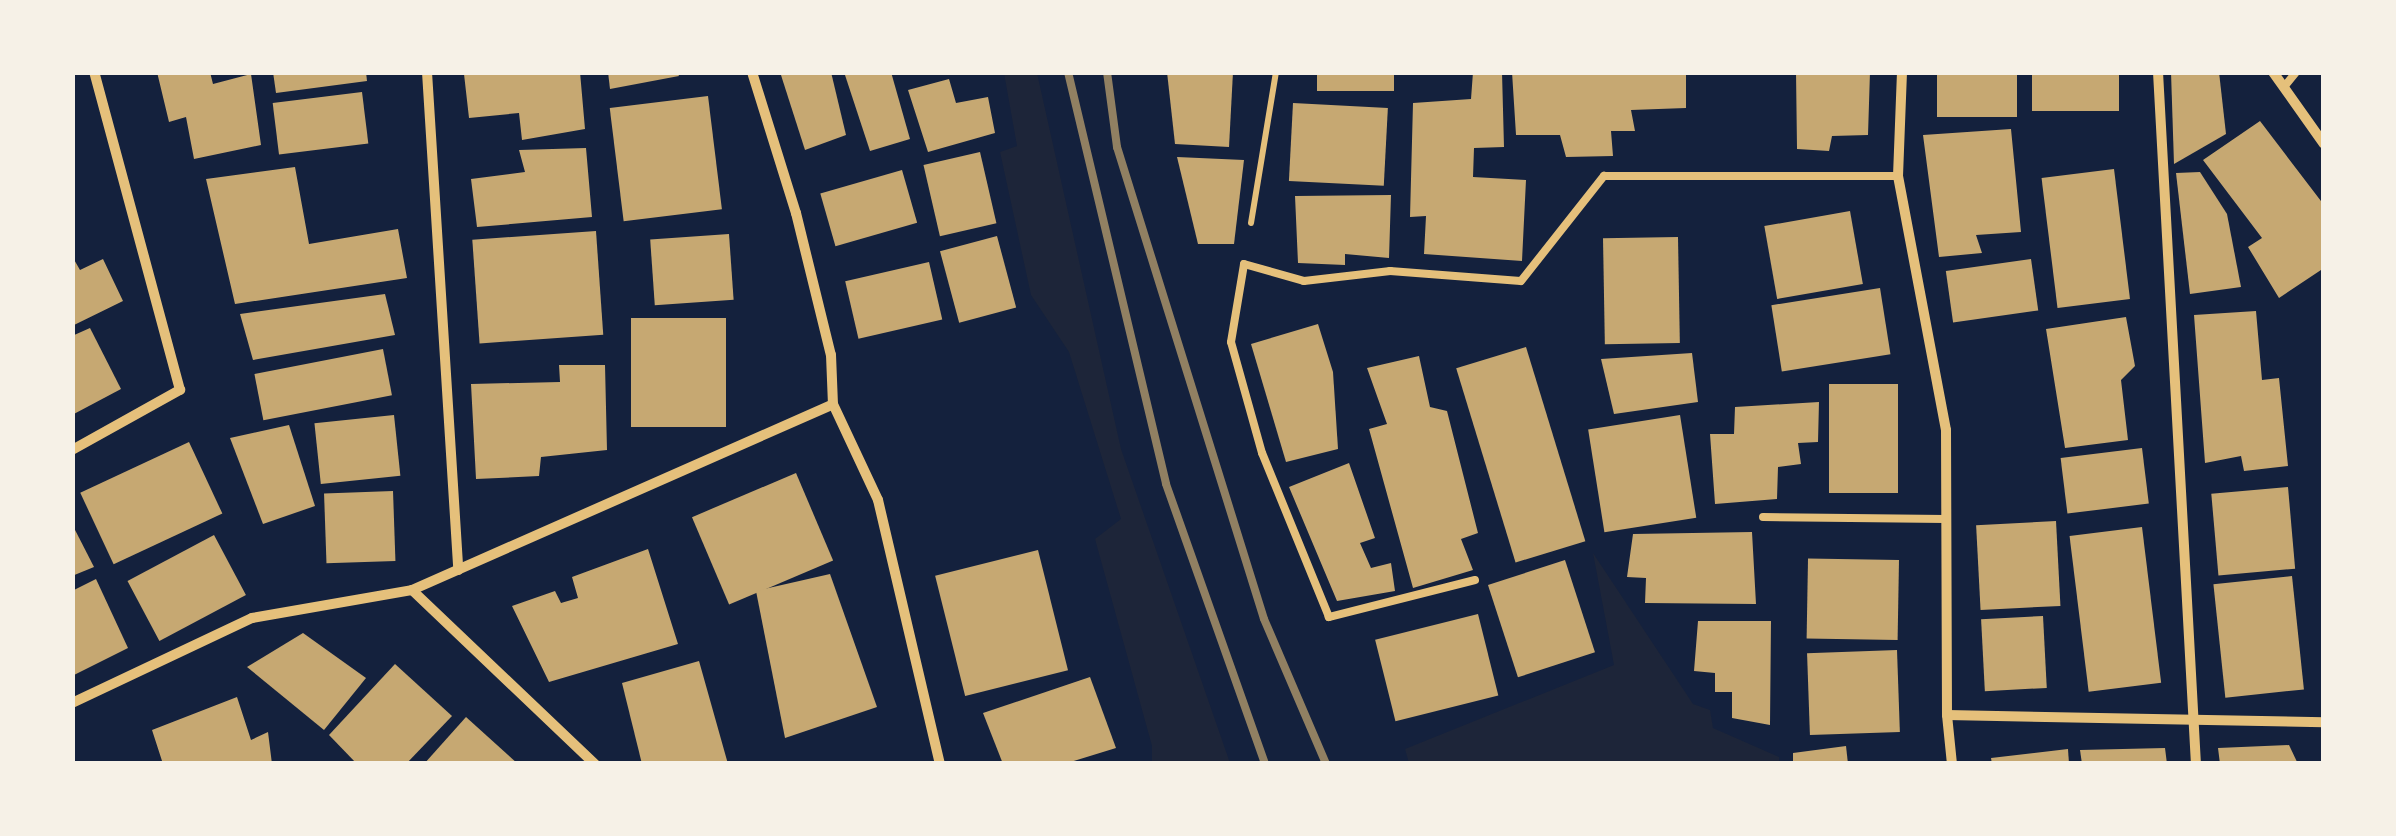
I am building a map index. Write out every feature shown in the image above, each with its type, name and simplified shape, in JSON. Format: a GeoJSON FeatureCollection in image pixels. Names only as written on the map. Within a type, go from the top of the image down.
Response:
{"type":"FeatureCollection","features":[{"type":"Feature","properties":{"kind":"street"},"geometry":{"type":"LineString","coordinates":[[72,450],[180,390],[94,72]]}},
{"type":"Feature","properties":{"kind":"street"},"geometry":{"type":"LineString","coordinates":[[427,72],[458,570]]}},
{"type":"Feature","properties":{"kind":"street"},"geometry":{"type":"LineString","coordinates":[[752,72],[796,213],[831,354],[832,404],[878,500],[940,764]]}},
{"type":"Feature","properties":{"kind":"street"},"geometry":{"type":"LineString","coordinates":[[1902,72],[1898,176],[1946,430],[1947,715],[1952,764]]}},
{"type":"Feature","properties":{"kind":"street"},"geometry":{"type":"LineString","coordinates":[[2158,72],[2196,764]]}},
{"type":"Feature","properties":{"kind":"street"},"geometry":{"type":"LineString","coordinates":[[2273,72],[2324,144]]}},
{"type":"Feature","properties":{"kind":"street"},"geometry":{"type":"LineString","coordinates":[[72,703],[252,618],[412,590],[832,404]]}},
{"type":"Feature","properties":{"kind":"street"},"geometry":{"type":"LineString","coordinates":[[412,590],[595,764]]}},
{"type":"Feature","properties":{"kind":"street"},"geometry":{"type":"LineString","coordinates":[[1947,715],[2324,722]]}},
{"type":"Feature","properties":{"kind":"lane"},"geometry":{"type":"LineString","coordinates":[[2284,87],[2296,72]]}},
{"type":"Feature","properties":{"kind":"lane"},"geometry":{"type":"LineString","coordinates":[[1475,580],[1329,617],[1262,454],[1231,342],[1244,264],[1304,282],[1390,271],[1521,281],[1604,176],[1898,176]]}},
{"type":"Feature","properties":{"kind":"lane"},"geometry":{"type":"LineString","coordinates":[[1762,518],[1946,519]]}},
{"type":"Feature","properties":{"kind":"path"},"geometry":{"type":"LineString","coordinates":[[1244,264],[1276,72]]}},
{"type":"Feature","properties":{"kind":"shaded area"},"geometry":{"type":"Polygon","coordinates":[[[1004,73],[1037,73],[1121,449],[1230,763],[1152,763],[1152,746],[1095,539],[1121,519],[1069,352],[1031,295],[1000,152],[1017,146],[1004,73]]]}},
{"type":"Feature","properties":{"kind":"shaded area"},"geometry":{"type":"Polygon","coordinates":[[[1593,553],[1693,704],[1710,710],[1713,728],[1779,757],[1779,763],[1409,763],[1405,749],[1614,665],[1593,553]]]}},
{"type":"Feature","properties":{"kind":"building"},"geometry":{"type":"Polygon","coordinates":[[[157,72],[210,72],[213,84],[251,74],[261,145],[194,159],[186,117],[169,122],[157,72]]]}},
{"type":"Feature","properties":{"kind":"building"},"geometry":{"type":"Polygon","coordinates":[[[273,72],[366,72],[367,81],[276,93],[273,72]]]}},
{"type":"Feature","properties":{"kind":"building"},"geometry":{"type":"Polygon","coordinates":[[[580,72],[585,129],[522,140],[519,113],[469,118],[464,74],[580,72]]]}},
{"type":"Feature","properties":{"kind":"building"},"geometry":{"type":"Polygon","coordinates":[[[608,72],[677,72],[679,76],[610,89],[608,72]]]}},
{"type":"Feature","properties":{"kind":"building"},"geometry":{"type":"Polygon","coordinates":[[[780,72],[831,72],[846,135],[805,150],[780,72]]]}},
{"type":"Feature","properties":{"kind":"building"},"geometry":{"type":"Polygon","coordinates":[[[844,72],[891,72],[910,139],[870,151],[844,72]]]}},
{"type":"Feature","properties":{"kind":"building"},"geometry":{"type":"Polygon","coordinates":[[[1167,72],[1233,72],[1229,147],[1175,144],[1167,72]]]}},
{"type":"Feature","properties":{"kind":"building"},"geometry":{"type":"Polygon","coordinates":[[[1317,72],[1394,72],[1394,91],[1317,91],[1317,72]]]}},
{"type":"Feature","properties":{"kind":"building"},"geometry":{"type":"Polygon","coordinates":[[[1473,72],[1502,72],[1504,147],[1474,148],[1473,177],[1526,180],[1522,261],[1424,254],[1426,216],[1410,217],[1413,103],[1471,99],[1473,72]]]}},
{"type":"Feature","properties":{"kind":"building"},"geometry":{"type":"Polygon","coordinates":[[[1512,72],[1686,72],[1686,108],[1631,110],[1635,131],[1611,131],[1613,156],[1566,157],[1560,135],[1516,135],[1512,72]]]}},
{"type":"Feature","properties":{"kind":"building"},"geometry":{"type":"Polygon","coordinates":[[[1796,72],[1870,72],[1868,135],[1832,136],[1829,151],[1797,149],[1796,72]]]}},
{"type":"Feature","properties":{"kind":"building"},"geometry":{"type":"Polygon","coordinates":[[[1937,72],[2017,72],[2017,117],[1937,117],[1937,72]]]}},
{"type":"Feature","properties":{"kind":"building"},"geometry":{"type":"Polygon","coordinates":[[[2032,72],[2119,72],[2119,111],[2032,111],[2032,72]]]}},
{"type":"Feature","properties":{"kind":"building"},"geometry":{"type":"Polygon","coordinates":[[[2171,72],[2219,72],[2226,134],[2174,164],[2171,72]]]}},
{"type":"Feature","properties":{"kind":"building"},"geometry":{"type":"Polygon","coordinates":[[[949,79],[956,103],[988,97],[995,133],[928,152],[908,90],[949,79]]]}},
{"type":"Feature","properties":{"kind":"building"},"geometry":{"type":"Polygon","coordinates":[[[362,92],[368,144],[279,155],[273,103],[362,92]]]}},
{"type":"Feature","properties":{"kind":"building"},"geometry":{"type":"Polygon","coordinates":[[[708,96],[722,209],[624,221],[610,108],[708,96]]]}},
{"type":"Feature","properties":{"kind":"building"},"geometry":{"type":"Polygon","coordinates":[[[1293,103],[1388,108],[1384,186],[1289,181],[1293,103]]]}},
{"type":"Feature","properties":{"kind":"building"},"geometry":{"type":"Polygon","coordinates":[[[2260,121],[2324,205],[2324,268],[2279,298],[2248,247],[2262,238],[2203,160],[2260,121]]]}},
{"type":"Feature","properties":{"kind":"building"},"geometry":{"type":"Polygon","coordinates":[[[2011,129],[2021,232],[1976,235],[1982,253],[1939,257],[1923,135],[2011,129]]]}},
{"type":"Feature","properties":{"kind":"building"},"geometry":{"type":"Polygon","coordinates":[[[586,148],[592,217],[477,227],[471,179],[525,172],[519,150],[586,148]]]}},
{"type":"Feature","properties":{"kind":"building"},"geometry":{"type":"Polygon","coordinates":[[[980,152],[996,223],[940,236],[923,165],[980,152]]]}},
{"type":"Feature","properties":{"kind":"building"},"geometry":{"type":"Polygon","coordinates":[[[1177,157],[1244,160],[1234,244],[1198,244],[1177,157]]]}},
{"type":"Feature","properties":{"kind":"building"},"geometry":{"type":"Polygon","coordinates":[[[295,167],[309,244],[398,229],[407,278],[235,304],[206,179],[295,167]]]}},
{"type":"Feature","properties":{"kind":"building"},"geometry":{"type":"Polygon","coordinates":[[[2114,169],[2130,299],[2058,308],[2042,178],[2114,169]]]}},
{"type":"Feature","properties":{"kind":"building"},"geometry":{"type":"Polygon","coordinates":[[[902,170],[917,223],[835,246],[820,193],[902,170]]]}},
{"type":"Feature","properties":{"kind":"building"},"geometry":{"type":"Polygon","coordinates":[[[2200,172],[2227,214],[2241,287],[2190,294],[2176,173],[2200,172]]]}},
{"type":"Feature","properties":{"kind":"building"},"geometry":{"type":"Polygon","coordinates":[[[1391,195],[1389,258],[1345,254],[1345,265],[1298,263],[1295,196],[1391,195]]]}},
{"type":"Feature","properties":{"kind":"building"},"geometry":{"type":"Polygon","coordinates":[[[1850,211],[1863,284],[1777,299],[1764,226],[1850,211]]]}},
{"type":"Feature","properties":{"kind":"building"},"geometry":{"type":"Polygon","coordinates":[[[596,231],[603,335],[480,343],[472,240],[596,231]]]}},
{"type":"Feature","properties":{"kind":"building"},"geometry":{"type":"Polygon","coordinates":[[[729,234],[734,300],[655,305],[650,240],[729,234]]]}},
{"type":"Feature","properties":{"kind":"building"},"geometry":{"type":"Polygon","coordinates":[[[997,236],[1016,307],[959,323],[940,251],[997,236]]]}},
{"type":"Feature","properties":{"kind":"building"},"geometry":{"type":"Polygon","coordinates":[[[1678,237],[1680,343],[1605,344],[1603,238],[1678,237]]]}},
{"type":"Feature","properties":{"kind":"building"},"geometry":{"type":"Polygon","coordinates":[[[72,256],[80,270],[103,259],[123,301],[72,326],[72,256]]]}},
{"type":"Feature","properties":{"kind":"building"},"geometry":{"type":"Polygon","coordinates":[[[2031,259],[2038,310],[1953,322],[1946,271],[2031,259]]]}},
{"type":"Feature","properties":{"kind":"building"},"geometry":{"type":"Polygon","coordinates":[[[929,262],[942,319],[858,339],[845,281],[929,262]]]}},
{"type":"Feature","properties":{"kind":"building"},"geometry":{"type":"Polygon","coordinates":[[[1880,288],[1890,354],[1782,371],[1771,305],[1880,288]]]}},
{"type":"Feature","properties":{"kind":"building"},"geometry":{"type":"Polygon","coordinates":[[[385,294],[395,335],[253,360],[240,314],[385,294]]]}},
{"type":"Feature","properties":{"kind":"building"},"geometry":{"type":"Polygon","coordinates":[[[2256,311],[2262,380],[2279,378],[2288,466],[2244,471],[2241,456],[2205,463],[2194,315],[2256,311]]]}},
{"type":"Feature","properties":{"kind":"building"},"geometry":{"type":"Polygon","coordinates":[[[2126,317],[2135,366],[2121,380],[2128,440],[2065,448],[2046,329],[2126,317]]]}},
{"type":"Feature","properties":{"kind":"building"},"geometry":{"type":"Polygon","coordinates":[[[631,318],[726,318],[726,427],[631,427],[631,318]]]}},
{"type":"Feature","properties":{"kind":"building"},"geometry":{"type":"Polygon","coordinates":[[[1318,324],[1333,372],[1338,449],[1286,462],[1251,344],[1318,324]]]}},
{"type":"Feature","properties":{"kind":"building"},"geometry":{"type":"Polygon","coordinates":[[[90,328],[121,389],[72,415],[72,336],[90,328]]]}},
{"type":"Feature","properties":{"kind":"building"},"geometry":{"type":"Polygon","coordinates":[[[1526,347],[1585,541],[1516,562],[1456,368],[1526,347]]]}},
{"type":"Feature","properties":{"kind":"building"},"geometry":{"type":"Polygon","coordinates":[[[383,349],[392,395],[263,420],[254,374],[383,349]]]}},
{"type":"Feature","properties":{"kind":"building"},"geometry":{"type":"Polygon","coordinates":[[[1692,353],[1698,402],[1614,414],[1601,359],[1692,353]]]}},
{"type":"Feature","properties":{"kind":"building"},"geometry":{"type":"Polygon","coordinates":[[[1419,356],[1430,407],[1447,411],[1478,533],[1461,539],[1473,570],[1413,588],[1369,429],[1387,424],[1367,368],[1419,356]]]}},
{"type":"Feature","properties":{"kind":"building"},"geometry":{"type":"Polygon","coordinates":[[[559,365],[605,365],[607,450],[541,457],[539,476],[476,479],[471,384],[560,382],[559,365]]]}},
{"type":"Feature","properties":{"kind":"building"},"geometry":{"type":"Polygon","coordinates":[[[1829,384],[1898,384],[1898,493],[1829,493],[1829,384]]]}},
{"type":"Feature","properties":{"kind":"building"},"geometry":{"type":"Polygon","coordinates":[[[1819,402],[1818,442],[1798,443],[1801,464],[1778,467],[1777,499],[1715,504],[1710,434],[1734,434],[1735,407],[1819,402]]]}},
{"type":"Feature","properties":{"kind":"building"},"geometry":{"type":"Polygon","coordinates":[[[394,415],[400,476],[321,484],[314,423],[394,415]]]}},
{"type":"Feature","properties":{"kind":"building"},"geometry":{"type":"Polygon","coordinates":[[[1680,415],[1696,518],[1604,532],[1588,430],[1680,415]]]}},
{"type":"Feature","properties":{"kind":"building"},"geometry":{"type":"Polygon","coordinates":[[[289,425],[315,506],[263,524],[230,438],[289,425]]]}},
{"type":"Feature","properties":{"kind":"building"},"geometry":{"type":"Polygon","coordinates":[[[189,442],[222,514],[114,564],[80,493],[189,442]]]}},
{"type":"Feature","properties":{"kind":"building"},"geometry":{"type":"Polygon","coordinates":[[[2142,448],[2149,504],[2067,514],[2061,458],[2142,448]]]}},
{"type":"Feature","properties":{"kind":"building"},"geometry":{"type":"Polygon","coordinates":[[[1349,463],[1375,538],[1360,543],[1371,568],[1391,563],[1395,591],[1337,601],[1289,487],[1349,463]]]}},
{"type":"Feature","properties":{"kind":"building"},"geometry":{"type":"Polygon","coordinates":[[[796,473],[833,560],[729,605],[692,517],[796,473]]]}},
{"type":"Feature","properties":{"kind":"building"},"geometry":{"type":"Polygon","coordinates":[[[2288,487],[2295,569],[2218,575],[2211,494],[2288,487]]]}},
{"type":"Feature","properties":{"kind":"building"},"geometry":{"type":"Polygon","coordinates":[[[393,491],[395,561],[326,563],[324,493],[393,491]]]}},
{"type":"Feature","properties":{"kind":"building"},"geometry":{"type":"Polygon","coordinates":[[[2056,521],[2060,606],[1981,610],[1976,525],[2056,521]]]}},
{"type":"Feature","properties":{"kind":"building"},"geometry":{"type":"Polygon","coordinates":[[[72,524],[94,567],[72,576],[72,524]]]}},
{"type":"Feature","properties":{"kind":"building"},"geometry":{"type":"Polygon","coordinates":[[[2142,527],[2161,683],[2089,692],[2070,536],[2142,527]]]}},
{"type":"Feature","properties":{"kind":"building"},"geometry":{"type":"Polygon","coordinates":[[[1752,532],[1756,604],[1645,603],[1646,578],[1627,577],[1633,534],[1752,532]]]}},
{"type":"Feature","properties":{"kind":"building"},"geometry":{"type":"Polygon","coordinates":[[[214,535],[246,595],[159,641],[127,581],[214,535]]]}},
{"type":"Feature","properties":{"kind":"building"},"geometry":{"type":"Polygon","coordinates":[[[648,549],[678,644],[549,682],[512,606],[555,591],[561,603],[578,598],[572,577],[648,549]]]}},
{"type":"Feature","properties":{"kind":"building"},"geometry":{"type":"Polygon","coordinates":[[[1038,550],[1068,670],[965,696],[935,576],[1038,550]]]}},
{"type":"Feature","properties":{"kind":"building"},"geometry":{"type":"Polygon","coordinates":[[[1808,558],[1899,560],[1898,640],[1807,638],[1808,558]]]}},
{"type":"Feature","properties":{"kind":"building"},"geometry":{"type":"Polygon","coordinates":[[[1565,560],[1595,652],[1518,677],[1488,585],[1565,560]]]}},
{"type":"Feature","properties":{"kind":"building"},"geometry":{"type":"Polygon","coordinates":[[[830,574],[877,707],[785,738],[756,591],[830,574]]]}},
{"type":"Feature","properties":{"kind":"building"},"geometry":{"type":"Polygon","coordinates":[[[2292,576],[2304,689],[2225,698],[2213,584],[2292,576]]]}},
{"type":"Feature","properties":{"kind":"building"},"geometry":{"type":"Polygon","coordinates":[[[96,579],[128,648],[72,676],[72,591],[96,579]]]}},
{"type":"Feature","properties":{"kind":"building"},"geometry":{"type":"Polygon","coordinates":[[[1478,614],[1498,696],[1395,721],[1375,640],[1478,614]]]}},
{"type":"Feature","properties":{"kind":"building"},"geometry":{"type":"Polygon","coordinates":[[[2043,616],[2047,688],[1985,691],[1981,619],[2043,616]]]}},
{"type":"Feature","properties":{"kind":"building"},"geometry":{"type":"Polygon","coordinates":[[[1698,621],[1771,621],[1770,725],[1732,718],[1732,692],[1715,692],[1715,673],[1694,671],[1698,621]]]}},
{"type":"Feature","properties":{"kind":"building"},"geometry":{"type":"Polygon","coordinates":[[[303,633],[366,678],[324,730],[247,667],[303,633]]]}},
{"type":"Feature","properties":{"kind":"building"},"geometry":{"type":"Polygon","coordinates":[[[1897,650],[1900,732],[1810,735],[1807,653],[1897,650]]]}},
{"type":"Feature","properties":{"kind":"building"},"geometry":{"type":"Polygon","coordinates":[[[699,661],[728,764],[642,764],[622,683],[699,661]]]}},
{"type":"Feature","properties":{"kind":"building"},"geometry":{"type":"Polygon","coordinates":[[[395,664],[452,716],[406,764],[357,764],[329,735],[395,664]]]}},
{"type":"Feature","properties":{"kind":"building"},"geometry":{"type":"Polygon","coordinates":[[[1090,677],[1116,748],[1064,764],[1003,764],[983,713],[1090,677]]]}},
{"type":"Feature","properties":{"kind":"building"},"geometry":{"type":"Polygon","coordinates":[[[237,697],[251,740],[268,732],[272,764],[163,764],[152,730],[237,697]]]}},
{"type":"Feature","properties":{"kind":"building"},"geometry":{"type":"Polygon","coordinates":[[[466,717],[518,764],[424,764],[466,717]]]}},
{"type":"Feature","properties":{"kind":"building"},"geometry":{"type":"Polygon","coordinates":[[[2289,745],[2298,764],[2220,764],[2218,748],[2289,745]]]}},
{"type":"Feature","properties":{"kind":"building"},"geometry":{"type":"Polygon","coordinates":[[[1846,746],[1848,764],[1793,764],[1793,753],[1846,746]]]}},
{"type":"Feature","properties":{"kind":"building"},"geometry":{"type":"Polygon","coordinates":[[[2165,748],[2167,764],[2082,764],[2080,750],[2165,748]]]}},
{"type":"Feature","properties":{"kind":"building"},"geometry":{"type":"Polygon","coordinates":[[[2068,749],[2069,764],[1992,764],[1991,758],[2068,749]]]}},
{"type":"Feature","properties":{"kind":"railway"},"geometry":{"type":"LineString","coordinates":[[1068,72],[1166,484],[1265,764]]}},
{"type":"Feature","properties":{"kind":"railway"},"geometry":{"type":"LineString","coordinates":[[1107,72],[1117,147],[1264,619],[1326,764]]}}]}
